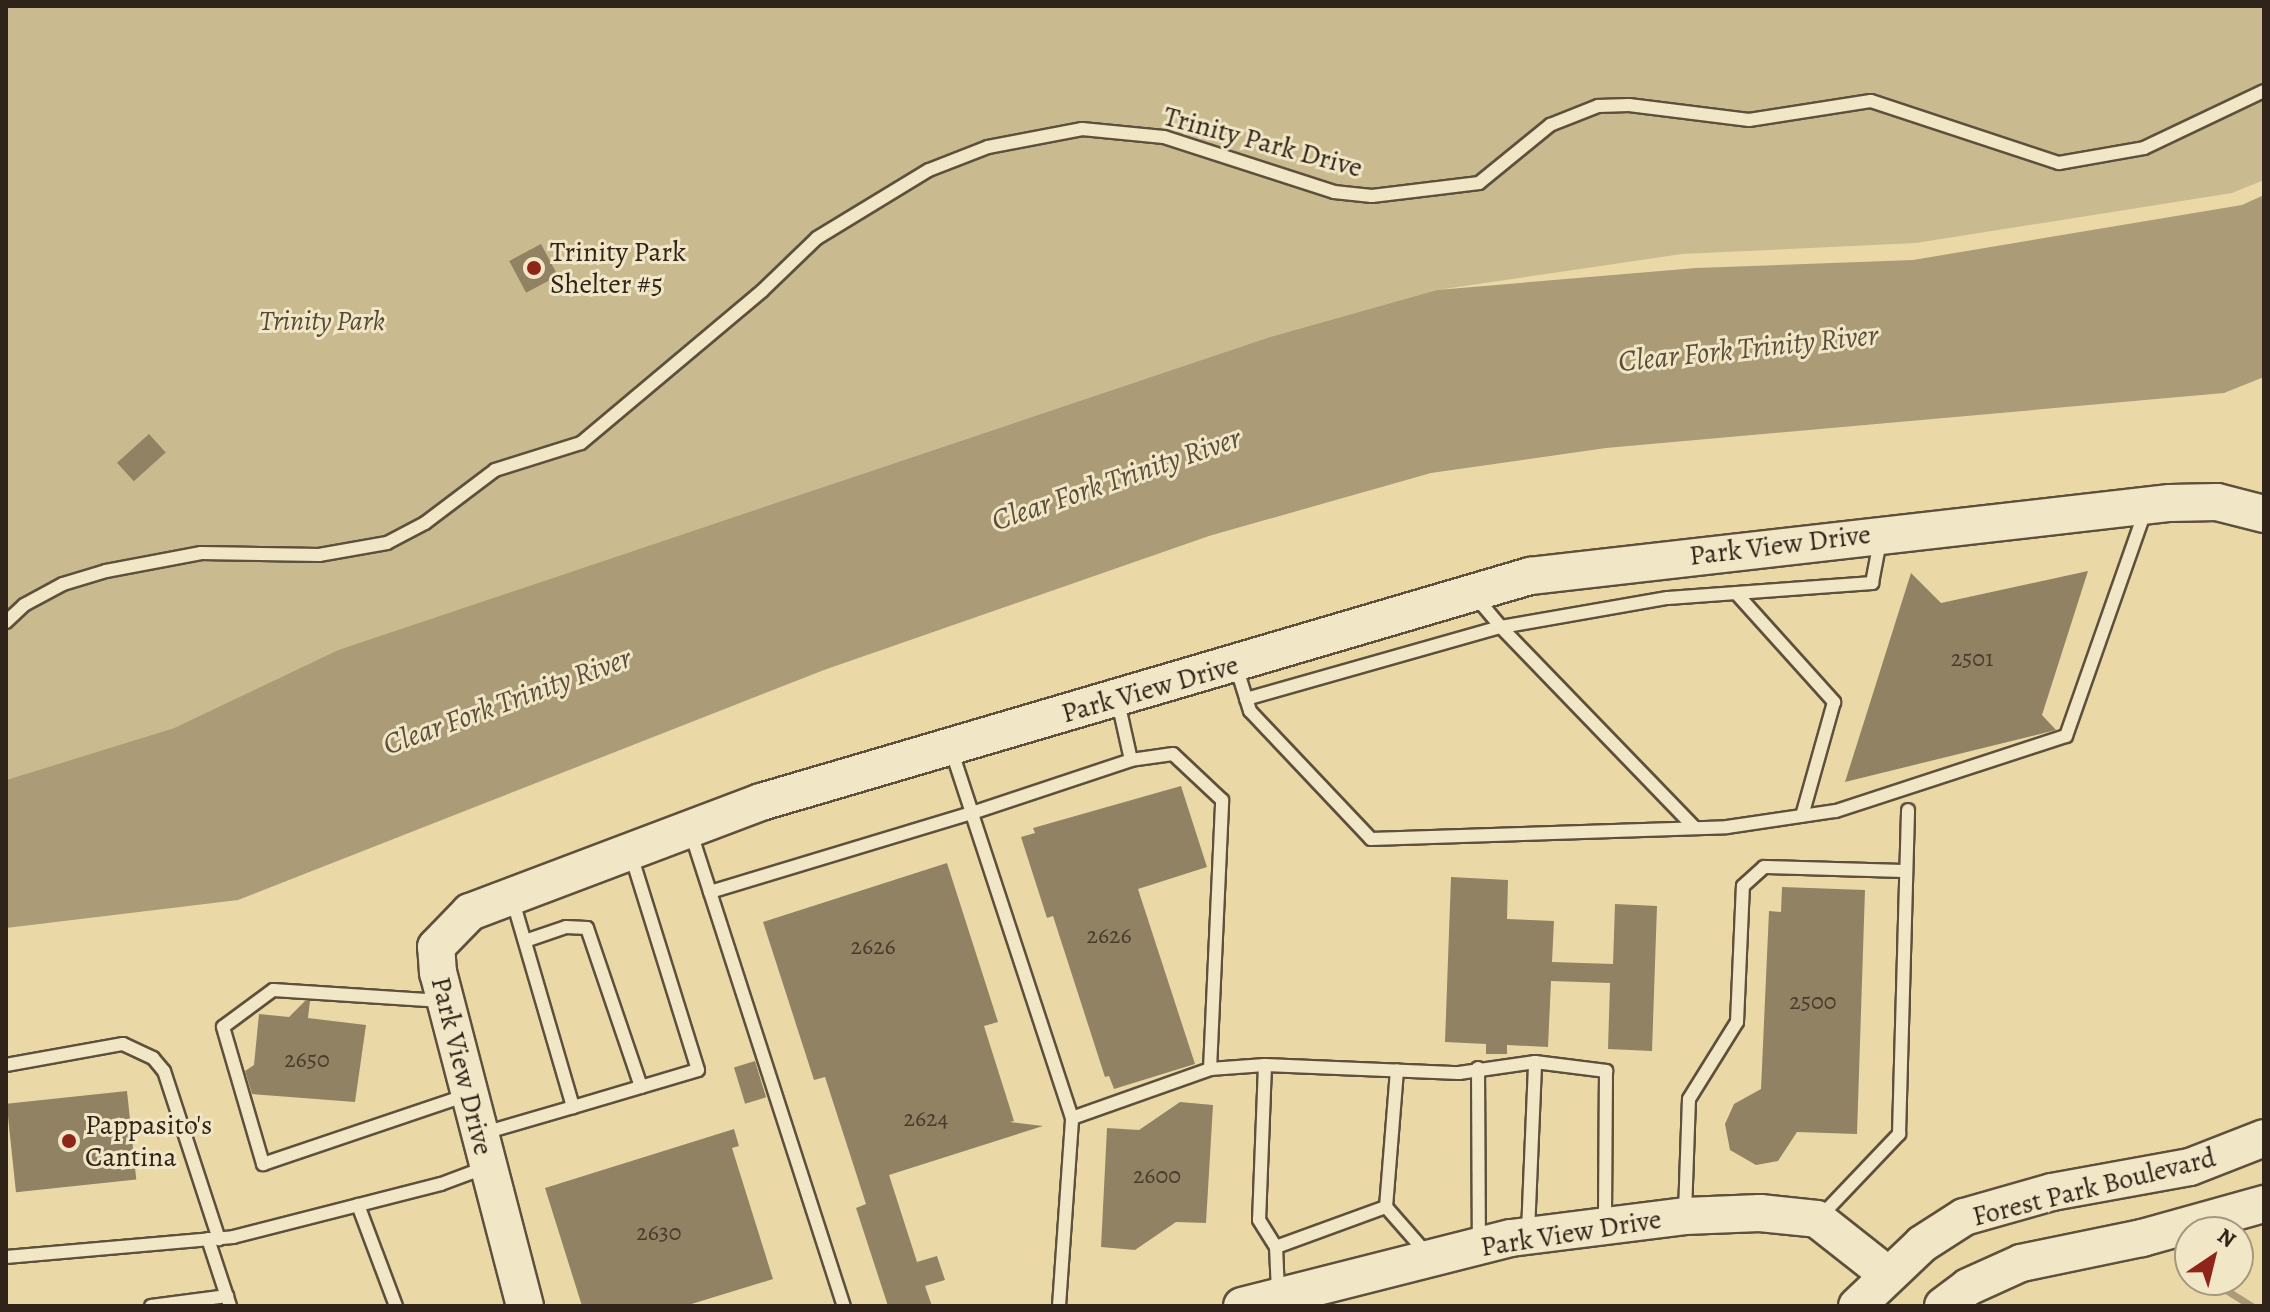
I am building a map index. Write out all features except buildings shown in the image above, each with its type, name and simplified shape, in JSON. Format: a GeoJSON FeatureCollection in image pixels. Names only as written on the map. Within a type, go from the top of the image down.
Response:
{"type":"FeatureCollection","features":[{"type":"Feature","properties":{"kind":"street","name":"Park View Drive"},"geometry":{"type":"LineString","coordinates":[[525,1306],[445,1001],[436,947],[458,919],[511,895],[689,828],[950,747],[1530,576],[1882,533],[2147,505],[2217,502],[2264,514]]}},
{"type":"Feature","properties":{"kind":"street","name":"Forest Park Boulevard"},"geometry":{"type":"LineString","coordinates":[[1857,1306],[1887,1274],[1964,1217],[2052,1192],[2190,1167],[2264,1138]]}},
{"type":"Feature","properties":{"kind":"street","name":"Forest Park Boulevard"},"geometry":{"type":"LineString","coordinates":[[1943,1306],[1968,1287],[2021,1263],[2142,1238],[2264,1204]]}},
{"type":"Feature","properties":{"kind":"street","name":"Park View Drive"},"geometry":{"type":"LineString","coordinates":[[1242,1306],[1278,1294],[1430,1257],[1605,1223],[1760,1213],[1817,1219]]}},
{"type":"Feature","properties":{"kind":"street"},"geometry":{"type":"LineString","coordinates":[[1817,1219],[1887,1274]]}},
{"type":"Feature","properties":{"kind":"lane","name":"Trinity Park Drive"},"geometry":{"type":"LineString","coordinates":[[6,622],[24,605],[63,584],[106,571],[201,553],[319,555],[387,543],[425,523],[495,470],[581,443],[762,291],[817,238],[929,170],[988,147],[1082,129],[1164,137],[1334,192],[1372,196],[1479,183],[1550,125],[1598,106],[1749,120],[1871,101],[2059,163],[2144,148],[2264,91]]}},
{"type":"Feature","properties":{"kind":"lane"},"geometry":{"type":"LineString","coordinates":[[1235,664],[1250,711],[1371,839],[1695,828],[1836,811],[2066,736],[2147,505]]}},
{"type":"Feature","properties":{"kind":"lane"},"geometry":{"type":"LineString","coordinates":[[1246,699],[1501,627],[1668,598],[1872,583],[1882,533]]}},
{"type":"Feature","properties":{"kind":"lane"},"geometry":{"type":"LineString","coordinates":[[1471,592],[1695,828]]}},
{"type":"Feature","properties":{"kind":"lane"},"geometry":{"type":"LineString","coordinates":[[1736,593],[1834,702],[1802,816]]}},
{"type":"Feature","properties":{"kind":"lane"},"geometry":{"type":"LineString","coordinates":[[1117,699],[1131,760]]}},
{"type":"Feature","properties":{"kind":"lane"},"geometry":{"type":"LineString","coordinates":[[950,747],[1072,1118],[1059,1306]]}},
{"type":"Feature","properties":{"kind":"lane"},"geometry":{"type":"LineString","coordinates":[[710,892],[972,813],[1131,760],[1173,754],[1222,800],[1210,1069]]}},
{"type":"Feature","properties":{"kind":"lane"},"geometry":{"type":"LineString","coordinates":[[1817,1219],[1899,1134],[1908,810]]}},
{"type":"Feature","properties":{"kind":"lane"},"geometry":{"type":"LineString","coordinates":[[689,828],[844,1306]]}},
{"type":"Feature","properties":{"kind":"lane"},"geometry":{"type":"LineString","coordinates":[[6,1257],[214,1239],[358,1205],[573,1107],[698,1070],[629,850]]}},
{"type":"Feature","properties":{"kind":"lane"},"geometry":{"type":"LineString","coordinates":[[1685,1216],[1689,1099],[1737,1022],[1743,886],[1764,867],[1906,871]]}},
{"type":"Feature","properties":{"kind":"lane"},"geometry":{"type":"LineString","coordinates":[[511,895],[573,1107]]}},
{"type":"Feature","properties":{"kind":"lane"},"geometry":{"type":"LineString","coordinates":[[525,941],[566,927],[587,928],[641,1087]]}},
{"type":"Feature","properties":{"kind":"lane"},"geometry":{"type":"LineString","coordinates":[[445,1001],[273,990],[223,1027],[263,1164],[468,1095]]}},
{"type":"Feature","properties":{"kind":"lane"},"geometry":{"type":"LineString","coordinates":[[6,1065],[123,1044],[153,1058],[164,1071],[214,1239],[229,1301],[151,1306]]}},
{"type":"Feature","properties":{"kind":"lane"},"geometry":{"type":"LineString","coordinates":[[1072,1118],[1210,1069],[1265,1065],[1459,1073],[1535,1062],[1606,1071],[1605,1223]]}},
{"type":"Feature","properties":{"kind":"lane"},"geometry":{"type":"LineString","coordinates":[[1528,1236],[1535,1062]]}},
{"type":"Feature","properties":{"kind":"lane"},"geometry":{"type":"LineString","coordinates":[[1265,1065],[1259,1220],[1276,1247],[1278,1294]]}},
{"type":"Feature","properties":{"kind":"lane"},"geometry":{"type":"LineString","coordinates":[[1478,1068],[1479,1246]]}},
{"type":"Feature","properties":{"kind":"lane"},"geometry":{"type":"LineString","coordinates":[[1397,1070],[1386,1207],[1430,1257]]}},
{"type":"Feature","properties":{"kind":"lane"},"geometry":{"type":"LineString","coordinates":[[358,1205],[396,1306]]}},
{"type":"Feature","properties":{"kind":"lane"},"geometry":{"type":"LineString","coordinates":[[1276,1247],[1386,1207]]}},
{"type":"Feature","properties":{"kind":"green space","name":"Trinity Park"},"geometry":{"type":"Polygon","coordinates":[[[6,6],[2264,6],[2264,180],[2232,193],[1916,243],[1682,254],[1437,290],[1270,337],[338,650],[174,728],[6,780],[6,6]]]}},
{"type":"Feature","properties":{"kind":"water","name":"Clear Fork Trinity River"},"geometry":{"type":"Polygon","coordinates":[[[2264,195],[2264,377],[2224,393],[1606,448],[1431,473],[1209,536],[824,670],[238,900],[6,928],[6,780],[174,728],[338,650],[1270,337],[1437,290],[1696,268],[1913,260],[2242,205],[2264,195]]]}},
{"type":"Feature","properties":{"kind":"waterway"},"geometry":{"type":"LineString","coordinates":[[2236,1296],[2252,1306]]}},
{"type":"Feature","properties":{"kind":"place","name":"Trinity Park Shelter #5"},"geometry":{"type":"Point","coordinates":[534,268]}},
{"type":"Feature","properties":{"kind":"place","name":"Pappasito's Cantina"},"geometry":{"type":"Point","coordinates":[69,1141]}}]}
